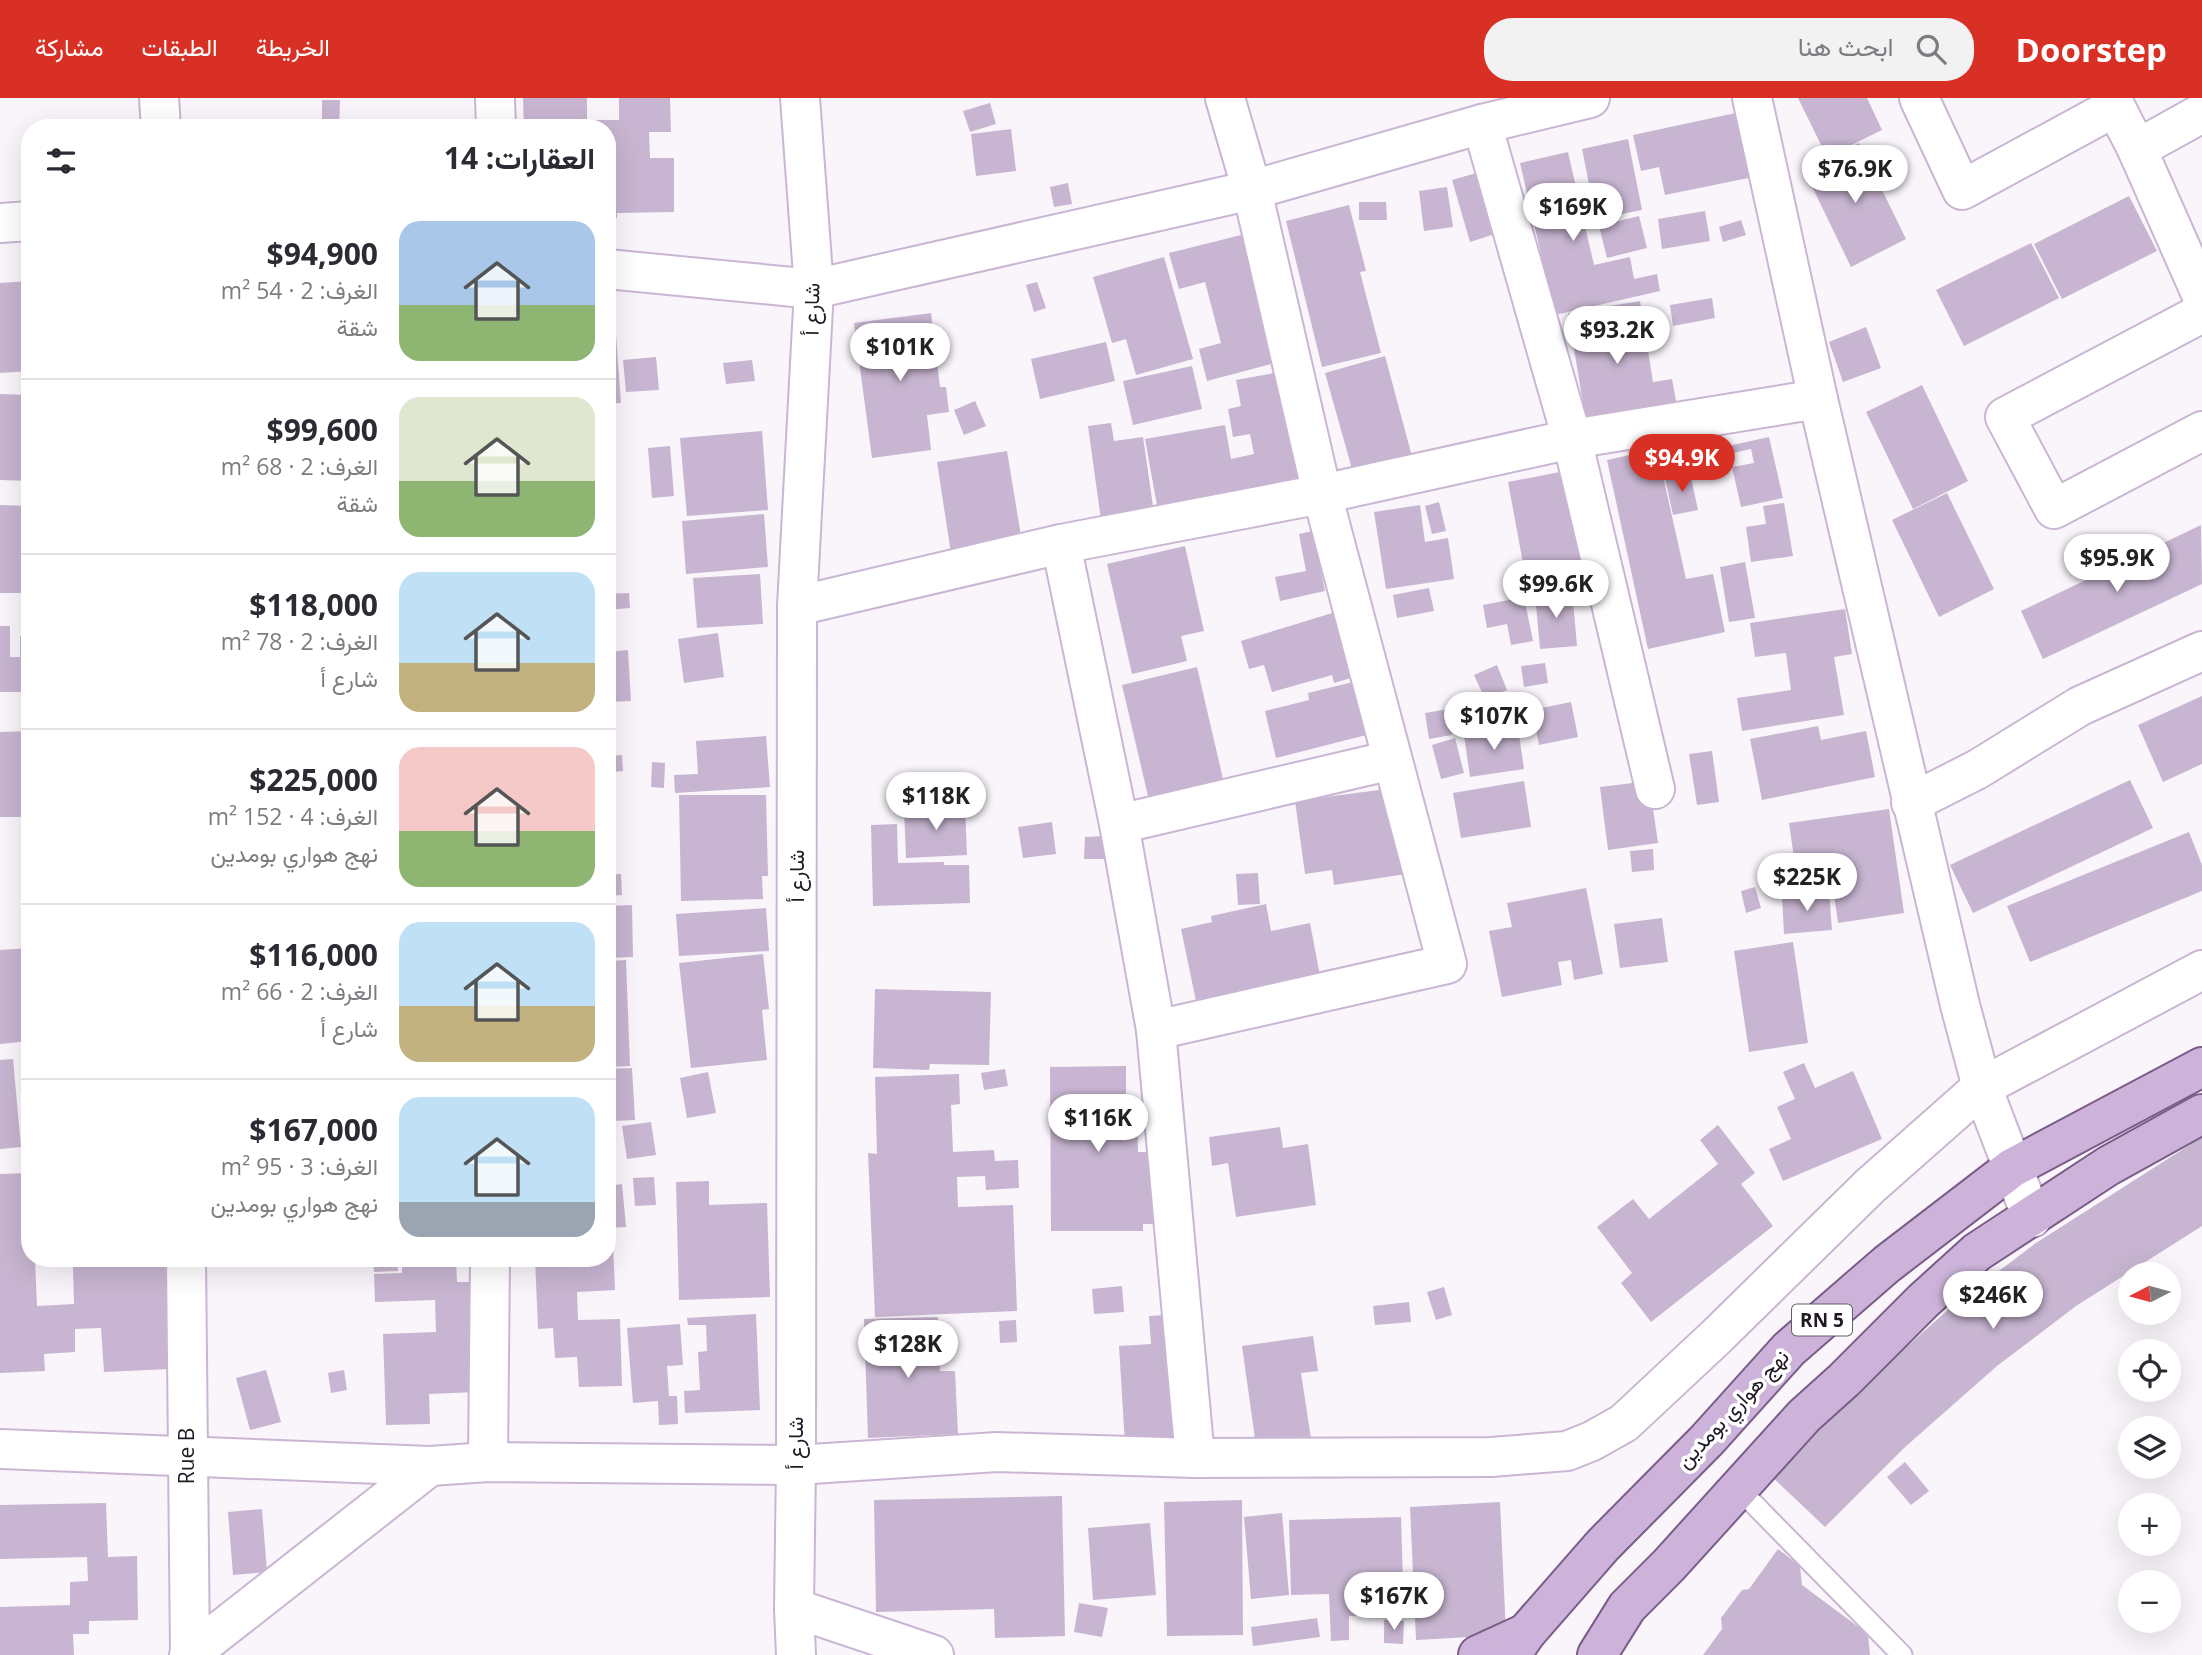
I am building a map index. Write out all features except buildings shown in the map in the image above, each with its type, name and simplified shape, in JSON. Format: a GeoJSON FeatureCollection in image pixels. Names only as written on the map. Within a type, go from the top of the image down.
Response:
{"type":"FeatureCollection","features":[{"type":"Feature","properties":{"kind":"main road","name":"نهج هواري بومدين"},"geometry":{"type":"LineString","coordinates":[[1518,1644],[1603,1545],[1707,1440],[1789,1349],[1887,1264],[2012,1168],[2202,1067]]}},
{"type":"Feature","properties":{"kind":"main road","name":"RN 5"},"geometry":{"type":"LineString","coordinates":[[1597,1655],[1627,1606],[1739,1489],[1804,1416],[1923,1301],[1978,1252],[2108,1166],[2202,1114]]}},
{"type":"Feature","properties":{"kind":"main road"},"geometry":{"type":"LineString","coordinates":[[1478,1655],[1518,1644]]}},
{"type":"Feature","properties":{"kind":"street"},"geometry":{"type":"LineString","coordinates":[[159,98],[160,119]]}},
{"type":"Feature","properties":{"kind":"street"},"geometry":{"type":"LineString","coordinates":[[495,98],[496,119]]}},
{"type":"Feature","properties":{"kind":"street","name":"شارع أ"},"geometry":{"type":"LineString","coordinates":[[796,1655],[797,606],[814,289],[800,98]]}},
{"type":"Feature","properties":{"kind":"street"},"geometry":{"type":"LineString","coordinates":[[1156,1030],[1447,964],[1322,494],[1252,190],[1225,98]]}},
{"type":"Feature","properties":{"kind":"street"},"geometry":{"type":"LineString","coordinates":[[616,270],[814,289],[1252,190],[1482,124],[1590,98]]}},
{"type":"Feature","properties":{"kind":"street"},"geometry":{"type":"LineString","coordinates":[[1752,98],[1911,803],[1982,1087],[2032,1217]]}},
{"type":"Feature","properties":{"kind":"street"},"geometry":{"type":"LineString","coordinates":[[1919,98],[1962,190],[2113,103],[2137,149],[2202,296]]}},
{"type":"Feature","properties":{"kind":"street"},"geometry":{"type":"LineString","coordinates":[[2137,149],[2202,113]]}},
{"type":"Feature","properties":{"kind":"street"},"geometry":{"type":"LineString","coordinates":[[1482,124],[1572,439],[1655,789]]}},
{"type":"Feature","properties":{"kind":"street"},"geometry":{"type":"LineString","coordinates":[[0,223],[21,222]]}},
{"type":"Feature","properties":{"kind":"street"},"geometry":{"type":"LineString","coordinates":[[2202,313],[2005,417],[2053,509],[2202,431]]}},
{"type":"Feature","properties":{"kind":"street"},"geometry":{"type":"LineString","coordinates":[[797,606],[1061,544],[1322,494],[1572,439],[1818,399]]}},
{"type":"Feature","properties":{"kind":"street"},"geometry":{"type":"LineString","coordinates":[[1061,544],[1119,824],[1156,1030],[1195,1458]]}},
{"type":"Feature","properties":{"kind":"street"},"geometry":{"type":"LineString","coordinates":[[1911,803],[1978,769],[2080,706],[2202,651]]}},
{"type":"Feature","properties":{"kind":"street"},"geometry":{"type":"LineString","coordinates":[[1119,824],[1392,760]]}},
{"type":"Feature","properties":{"kind":"street"},"geometry":{"type":"LineString","coordinates":[[0,1449],[430,1466],[488,1462],[796,1465],[997,1452],[1195,1458],[1491,1457],[1567,1451],[1624,1423],[1870,1186],[1982,1087],[2202,970]]}},
{"type":"Feature","properties":{"kind":"street","name":"Rue B"},"geometry":{"type":"LineString","coordinates":[[186,1267],[189,1654]]}},
{"type":"Feature","properties":{"kind":"street"},"geometry":{"type":"LineString","coordinates":[[488,1462],[490,1267]]}},
{"type":"Feature","properties":{"kind":"street"},"geometry":{"type":"LineString","coordinates":[[189,1654],[430,1466]]}},
{"type":"Feature","properties":{"kind":"street"},"geometry":{"type":"LineString","coordinates":[[794,1608],[934,1655]]}},
{"type":"Feature","properties":{"kind":"lane"},"geometry":{"type":"LineString","coordinates":[[1739,1489],[1902,1655]]}}]}
